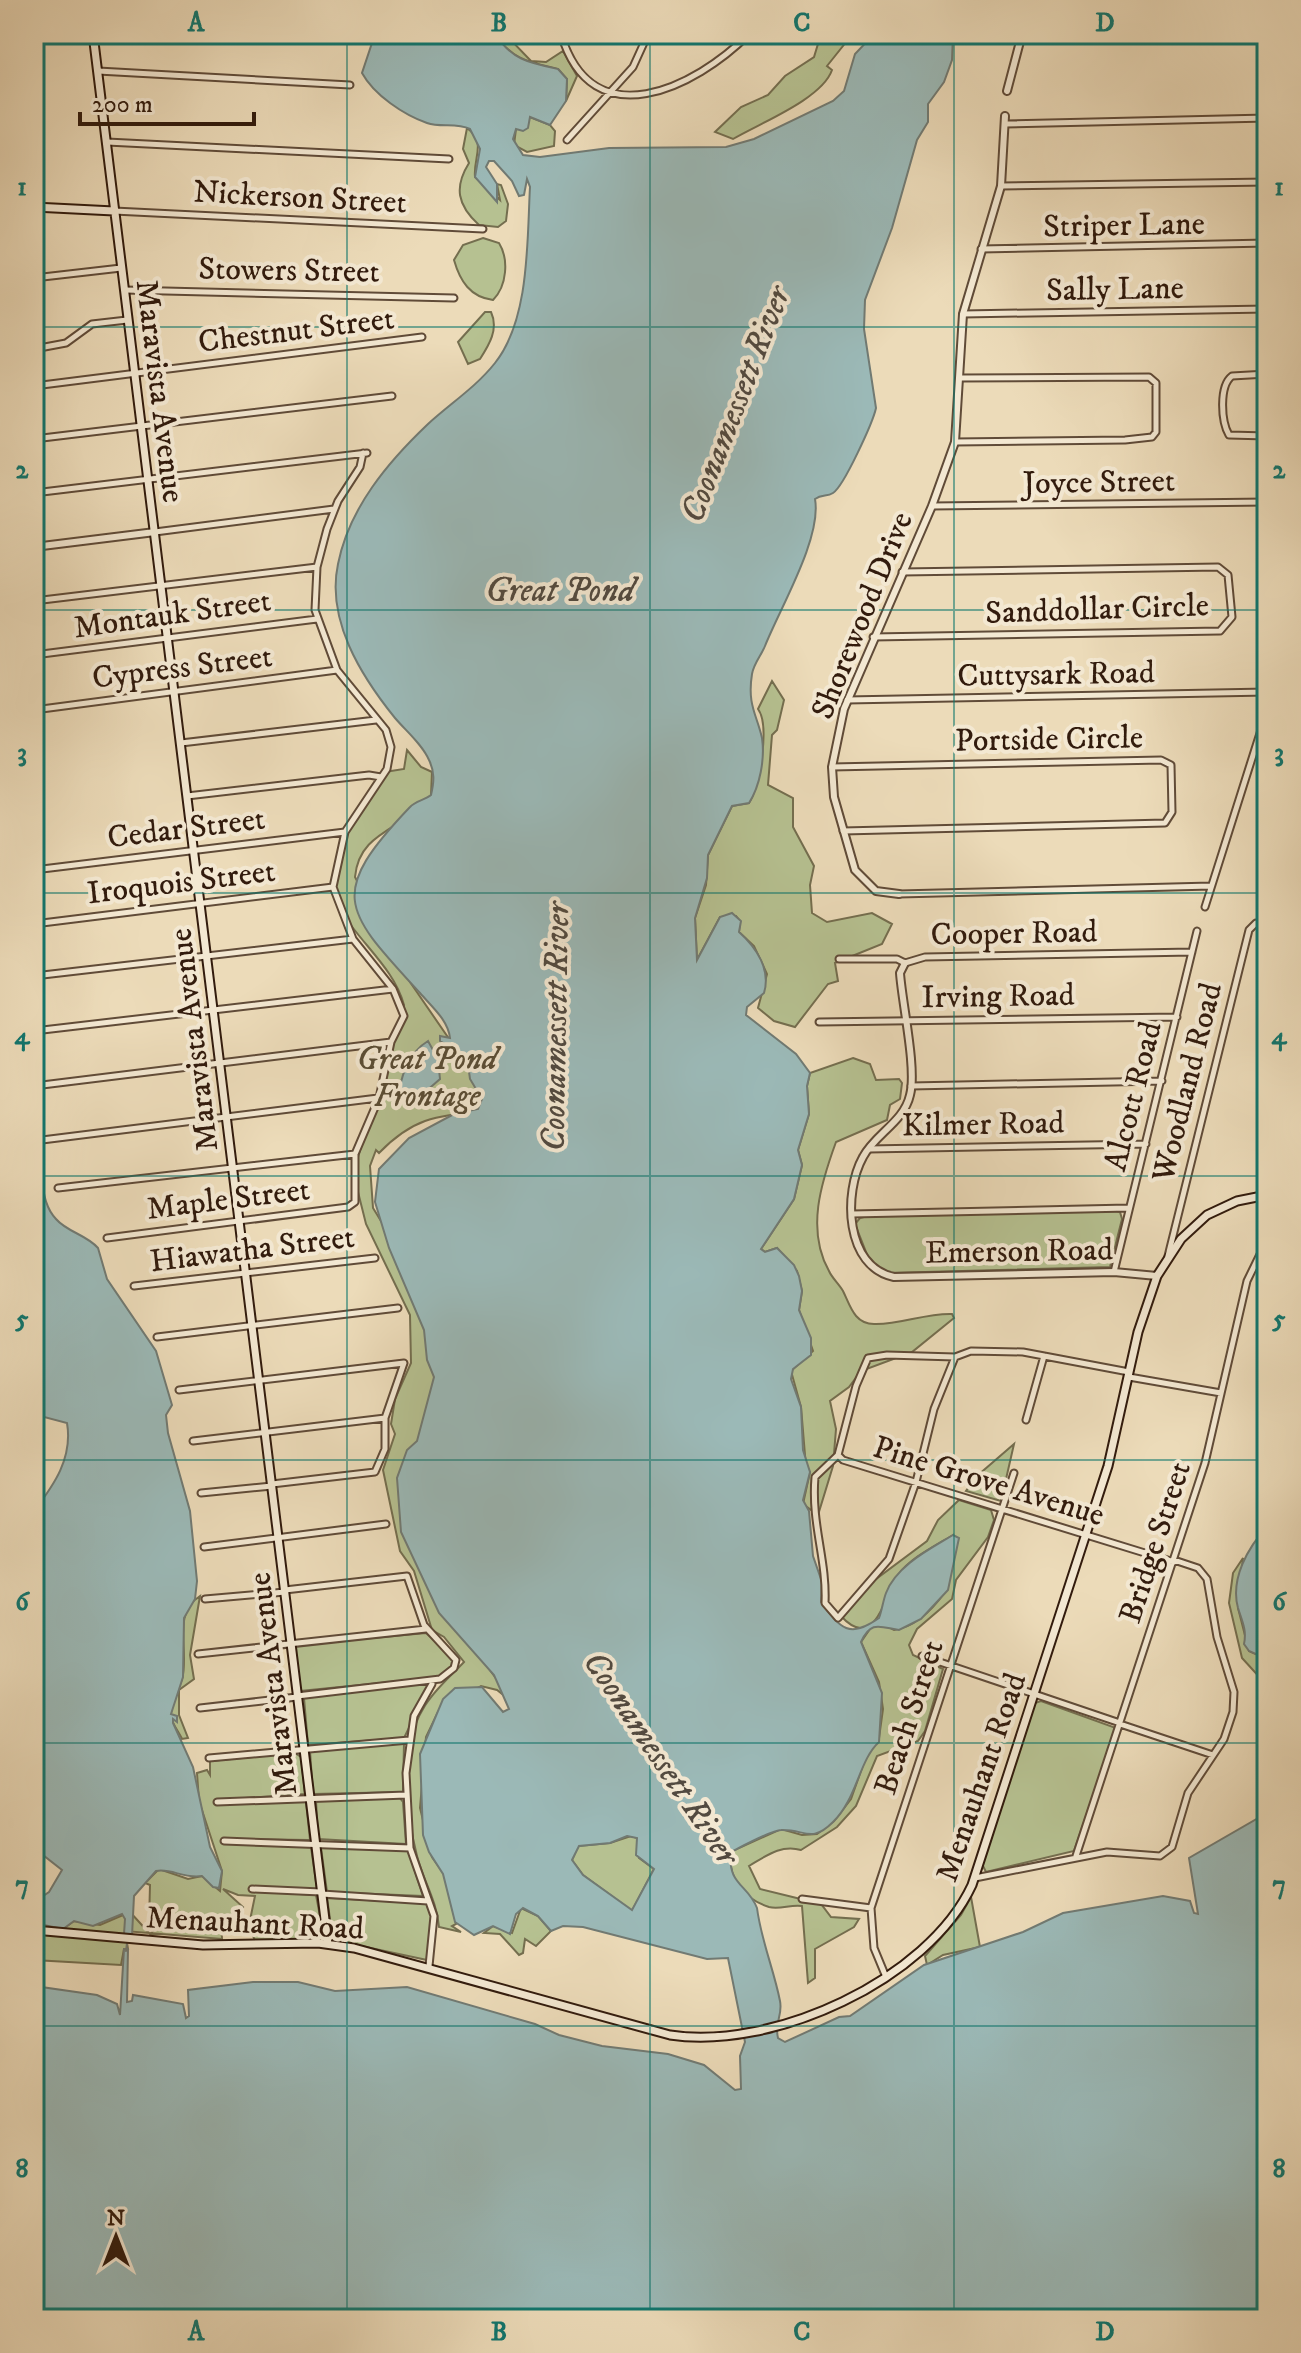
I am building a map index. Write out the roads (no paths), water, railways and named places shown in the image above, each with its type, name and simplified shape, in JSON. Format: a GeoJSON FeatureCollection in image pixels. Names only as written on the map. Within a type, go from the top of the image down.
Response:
{"type":"FeatureCollection","features":[{"type":"Feature","properties":{"kind":"main road","name":"Maravista Avenue"},"geometry":{"type":"LineString","coordinates":[[93,34],[328,1944]]}},
{"type":"Feature","properties":{"kind":"main road"},"geometry":{"type":"LineString","coordinates":[[34,207],[114,211]]}},
{"type":"Feature","properties":{"kind":"main road","name":"Menauhant Road"},"geometry":{"type":"LineString","coordinates":[[34,1930],[214,1946],[328,1944],[429,1966],[670,2035],[702,2038],[779,2024],[835,2005],[886,1977],[943,1927],[961,1905],[975,1878],[1087,1534],[1117,1434],[1129,1374],[1157,1276],[1167,1257],[1207,1215],[1237,1201],[1267,1195]]}},
{"type":"Feature","properties":{"kind":"street"},"geometry":{"type":"LineString","coordinates":[[34,36],[46,34]]}},
{"type":"Feature","properties":{"kind":"street"},"geometry":{"type":"LineString","coordinates":[[561,34],[579,73],[594,87],[612,92],[655,92],[684,83],[720,61],[749,34]]}},
{"type":"Feature","properties":{"kind":"street"},"geometry":{"type":"LineString","coordinates":[[567,140],[633,67],[648,34]]}},
{"type":"Feature","properties":{"kind":"street"},"geometry":{"type":"LineString","coordinates":[[1007,91],[1022,34]]}},
{"type":"Feature","properties":{"kind":"street"},"geometry":{"type":"LineString","coordinates":[[1251,34],[1260,41]]}},
{"type":"Feature","properties":{"kind":"street"},"geometry":{"type":"LineString","coordinates":[[98,71],[350,85]]}},
{"type":"Feature","properties":{"kind":"street"},"geometry":{"type":"LineString","coordinates":[[1005,120],[1267,118]]}},
{"type":"Feature","properties":{"kind":"street","name":"Shorewood Drive"},"geometry":{"type":"LineString","coordinates":[[1005,120],[1001,186],[963,314],[955,442],[932,506],[872,637],[838,726],[832,767],[834,797],[843,831],[855,870],[863,882],[876,891],[899,894],[1211,886]]}},
{"type":"Feature","properties":{"kind":"street"},"geometry":{"type":"LineString","coordinates":[[107,142],[449,159]]}},
{"type":"Feature","properties":{"kind":"street","name":"Striper Lane"},"geometry":{"type":"LineString","coordinates":[[1001,186],[1267,182]]}},
{"type":"Feature","properties":{"kind":"street","name":"Nickerson Street"},"geometry":{"type":"LineString","coordinates":[[114,211],[483,229]]}},
{"type":"Feature","properties":{"kind":"street","name":"Striper Lane"},"geometry":{"type":"LineString","coordinates":[[981,249],[1267,243]]}},
{"type":"Feature","properties":{"kind":"street"},"geometry":{"type":"LineString","coordinates":[[34,278],[121,268]]}},
{"type":"Feature","properties":{"kind":"street","name":"Stowers Street"},"geometry":{"type":"LineString","coordinates":[[124,290],[454,298]]}},
{"type":"Feature","properties":{"kind":"street","name":"Sally Lane"},"geometry":{"type":"LineString","coordinates":[[963,314],[1267,309]]}},
{"type":"Feature","properties":{"kind":"street"},"geometry":{"type":"LineString","coordinates":[[34,349],[66,343],[92,324],[127,320]]}},
{"type":"Feature","properties":{"kind":"street","name":"Chestnut Street"},"geometry":{"type":"LineString","coordinates":[[34,386],[422,337]]}},
{"type":"Feature","properties":{"kind":"street"},"geometry":{"type":"LineString","coordinates":[[1267,374],[1232,376],[1224,389],[1225,427],[1229,435],[1267,436]]}},
{"type":"Feature","properties":{"kind":"street"},"geometry":{"type":"LineString","coordinates":[[955,442],[1125,440],[1152,437],[1156,432],[1156,383],[1149,377],[960,378]]}},
{"type":"Feature","properties":{"kind":"street"},"geometry":{"type":"LineString","coordinates":[[34,439],[392,396]]}},
{"type":"Feature","properties":{"kind":"street"},"geometry":{"type":"LineString","coordinates":[[34,493],[365,453],[360,467],[334,509],[317,567],[317,619],[337,670],[386,730],[391,747],[390,760],[381,777],[345,832],[333,887],[353,939],[393,989],[404,1016],[391,1042],[379,1098],[355,1154],[58,1188]]}},
{"type":"Feature","properties":{"kind":"street","name":"Joyce Street"},"geometry":{"type":"LineString","coordinates":[[932,506],[1267,502]]}},
{"type":"Feature","properties":{"kind":"street"},"geometry":{"type":"LineString","coordinates":[[34,547],[334,509]]}},
{"type":"Feature","properties":{"kind":"street"},"geometry":{"type":"LineString","coordinates":[[34,601],[317,567]]}},
{"type":"Feature","properties":{"kind":"street","name":"Sanddollar Circle"},"geometry":{"type":"LineString","coordinates":[[872,637],[1220,631],[1232,617],[1228,575],[1218,567],[902,572]]}},
{"type":"Feature","properties":{"kind":"street","name":"Montauk Street"},"geometry":{"type":"LineString","coordinates":[[34,655],[317,619]]}},
{"type":"Feature","properties":{"kind":"street","name":"Cypress Street"},"geometry":{"type":"LineString","coordinates":[[34,710],[337,670]]}},
{"type":"Feature","properties":{"kind":"street","name":"Cuttysark Road"},"geometry":{"type":"LineString","coordinates":[[847,700],[1267,692]]}},
{"type":"Feature","properties":{"kind":"street"},"geometry":{"type":"LineString","coordinates":[[1205,907],[1267,711]]}},
{"type":"Feature","properties":{"kind":"street"},"geometry":{"type":"LineString","coordinates":[[181,743],[376,720]]}},
{"type":"Feature","properties":{"kind":"street","name":"Portside Circle"},"geometry":{"type":"LineString","coordinates":[[832,767],[1161,760],[1171,765],[1172,812],[1165,823],[843,831]]}},
{"type":"Feature","properties":{"kind":"street"},"geometry":{"type":"LineString","coordinates":[[187,796],[369,775],[381,777]]}},
{"type":"Feature","properties":{"kind":"street","name":"Cedar Street"},"geometry":{"type":"LineString","coordinates":[[34,870],[345,832]]}},
{"type":"Feature","properties":{"kind":"street","name":"Iroquois Street"},"geometry":{"type":"LineString","coordinates":[[34,924],[333,887]]}},
{"type":"Feature","properties":{"kind":"street","name":"Woodland Road"},"geometry":{"type":"LineString","coordinates":[[1167,1257],[1249,930],[1256,923],[1267,923]]}},
{"type":"Feature","properties":{"kind":"street","name":"Alcott Road"},"geometry":{"type":"LineString","coordinates":[[1114,1272],[1197,931]]}},
{"type":"Feature","properties":{"kind":"street"},"geometry":{"type":"LineString","coordinates":[[34,976],[353,939]]}},
{"type":"Feature","properties":{"kind":"street","name":"Cooper Road"},"geometry":{"type":"LineString","coordinates":[[839,959],[897,959],[905,963],[925,957],[1192,952]]}},
{"type":"Feature","properties":{"kind":"street"},"geometry":{"type":"LineString","coordinates":[[905,963],[900,973],[911,1086],[904,1109],[869,1149],[856,1176],[852,1214],[1128,1208]]}},
{"type":"Feature","properties":{"kind":"street"},"geometry":{"type":"LineString","coordinates":[[34,1031],[393,989]]}},
{"type":"Feature","properties":{"kind":"street","name":"Irving Road"},"geometry":{"type":"LineString","coordinates":[[819,1022],[1177,1017]]}},
{"type":"Feature","properties":{"kind":"street"},"geometry":{"type":"LineString","coordinates":[[34,1086],[391,1042]]}},
{"type":"Feature","properties":{"kind":"street"},"geometry":{"type":"LineString","coordinates":[[911,1086],[1162,1081]]}},
{"type":"Feature","properties":{"kind":"street"},"geometry":{"type":"LineString","coordinates":[[42,1140],[379,1098]]}},
{"type":"Feature","properties":{"kind":"street","name":"Kilmer Road"},"geometry":{"type":"LineString","coordinates":[[869,1149],[1146,1144]]}},
{"type":"Feature","properties":{"kind":"street","name":"Maple Street"},"geometry":{"type":"LineString","coordinates":[[107,1238],[354,1204],[355,1154]]}},
{"type":"Feature","properties":{"kind":"street","name":"Emerson Road"},"geometry":{"type":"LineString","coordinates":[[852,1214],[862,1253],[882,1273],[904,1277],[1114,1272],[1157,1276]]}},
{"type":"Feature","properties":{"kind":"street","name":"Bridge Street"},"geometry":{"type":"LineString","coordinates":[[1076,1856],[1205,1463],[1247,1281],[1267,1240]]}},
{"type":"Feature","properties":{"kind":"street","name":"Hiawatha Street"},"geometry":{"type":"LineString","coordinates":[[134,1286],[375,1258]]}},
{"type":"Feature","properties":{"kind":"street"},"geometry":{"type":"LineString","coordinates":[[157,1337],[398,1308]]}},
{"type":"Feature","properties":{"kind":"street"},"geometry":{"type":"LineString","coordinates":[[955,1357],[934,1409],[916,1482],[889,1559],[838,1618],[825,1603],[826,1576],[819,1554],[813,1501],[815,1477],[838,1455],[856,1386],[868,1358],[887,1355],[955,1357],[971,1351],[1044,1356],[1221,1393]]}},
{"type":"Feature","properties":{"kind":"street"},"geometry":{"type":"LineString","coordinates":[[1026,1420],[1044,1356]]}},
{"type":"Feature","properties":{"kind":"street"},"geometry":{"type":"LineString","coordinates":[[179,1390],[404,1363],[385,1418],[385,1449],[375,1472],[201,1493]]}},
{"type":"Feature","properties":{"kind":"street"},"geometry":{"type":"LineString","coordinates":[[193,1441],[385,1418]]}},
{"type":"Feature","properties":{"kind":"street","name":"Pine Grove Avenue"},"geometry":{"type":"LineString","coordinates":[[838,1455],[843,1460],[1198,1568],[1208,1583],[1217,1637],[1234,1701],[1228,1729],[1213,1755]]}},
{"type":"Feature","properties":{"kind":"street","name":"Beach Street"},"geometry":{"type":"LineString","coordinates":[[886,1977],[874,1948],[871,1908],[1014,1473]]}},
{"type":"Feature","properties":{"kind":"street"},"geometry":{"type":"LineString","coordinates":[[204,1547],[386,1524]]}},
{"type":"Feature","properties":{"kind":"street"},"geometry":{"type":"LineString","coordinates":[[200,1708],[440,1679],[454,1668],[455,1656],[426,1629],[407,1576],[205,1599]]}},
{"type":"Feature","properties":{"kind":"street"},"geometry":{"type":"LineString","coordinates":[[198,1654],[426,1629]]}},
{"type":"Feature","properties":{"kind":"street"},"geometry":{"type":"LineString","coordinates":[[922,1656],[1034,1697],[1213,1755],[1188,1793],[1172,1847],[1160,1856],[1117,1851],[1076,1856],[975,1878]]}},
{"type":"Feature","properties":{"kind":"street"},"geometry":{"type":"LineString","coordinates":[[429,1966],[435,1925],[410,1848],[406,1795],[409,1740],[414,1716],[432,1684]]}},
{"type":"Feature","properties":{"kind":"street"},"geometry":{"type":"LineString","coordinates":[[209,1758],[409,1740]]}},
{"type":"Feature","properties":{"kind":"street"},"geometry":{"type":"LineString","coordinates":[[217,1802],[406,1795]]}},
{"type":"Feature","properties":{"kind":"street"},"geometry":{"type":"LineString","coordinates":[[224,1841],[410,1848]]}},
{"type":"Feature","properties":{"kind":"street"},"geometry":{"type":"LineString","coordinates":[[252,1889],[429,1901]]}},
{"type":"Feature","properties":{"kind":"street"},"geometry":{"type":"LineString","coordinates":[[802,1899],[871,1908]]}},
{"type":"Feature","properties":{"kind":"water","name":"Great Pond"},"geometry":{"type":"Polygon","coordinates":[[[375,34],[495,34],[515,55],[558,69],[567,79],[566,101],[550,125],[530,117],[528,128],[523,131],[516,129],[513,139],[523,155],[540,157],[609,148],[726,147],[754,139],[833,101],[844,91],[855,54],[874,34],[953,34],[952,60],[944,82],[928,104],[928,122],[917,140],[892,228],[865,300],[864,329],[876,408],[858,453],[838,488],[815,499],[812,533],[806,553],[753,670],[751,694],[762,738],[761,772],[749,803],[732,806],[708,855],[707,878],[695,918],[697,960],[720,917],[732,913],[741,921],[739,932],[757,952],[766,976],[764,993],[747,1007],[746,1015],[796,1054],[810,1073],[807,1086],[809,1114],[798,1150],[802,1165],[794,1199],[761,1249],[765,1252],[777,1248],[794,1265],[802,1291],[799,1310],[811,1338],[811,1355],[793,1369],[791,1379],[801,1407],[803,1450],[810,1472],[803,1500],[809,1511],[813,1556],[822,1582],[821,1602],[834,1619],[846,1628],[869,1624],[879,1618],[891,1583],[906,1566],[953,1535],[959,1538],[948,1590],[921,1619],[899,1630],[872,1628],[861,1642],[882,1693],[879,1742],[867,1759],[841,1813],[819,1832],[808,1834],[781,1830],[731,1852],[732,1871],[757,1908],[780,2001],[778,2038],[785,2042],[839,2017],[850,2016],[924,1965],[1023,1932],[1063,1913],[1163,1896],[1190,1901],[1194,1913],[1198,1914],[1189,1858],[1267,1813],[1267,2319],[34,2319],[34,1986],[97,1995],[117,2004],[120,2015],[124,1949],[128,1949],[127,2002],[132,2001],[133,1995],[183,2004],[186,2018],[189,2016],[188,1990],[253,1982],[298,1982],[335,1991],[407,1987],[535,2024],[559,2035],[602,2046],[668,2054],[704,2065],[735,2090],[741,2089],[740,2056],[745,2042],[728,1958],[707,1959],[583,1927],[563,1926],[551,1931],[538,1916],[523,1908],[516,1914],[510,1934],[493,1926],[474,1935],[455,1922],[443,1874],[429,1852],[423,1835],[420,1754],[443,1699],[455,1688],[482,1687],[503,1712],[509,1709],[494,1675],[439,1613],[401,1532],[397,1478],[407,1450],[417,1441],[434,1377],[427,1360],[424,1330],[389,1248],[375,1202],[379,1169],[409,1138],[454,1114],[478,1109],[482,1099],[470,1079],[467,1057],[440,1041],[440,1036],[450,1038],[443,1020],[375,941],[361,921],[355,902],[356,883],[365,862],[410,807],[431,795],[433,777],[431,764],[422,749],[382,702],[359,666],[342,626],[336,585],[343,543],[372,487],[428,424],[488,372],[506,345],[521,302],[530,187],[527,179],[524,195],[519,196],[512,181],[494,161],[489,161],[486,167],[497,184],[497,202],[475,177],[480,149],[470,129],[432,124],[409,115],[382,96],[362,73],[375,34]],[[627,1836],[610,1843],[579,1846],[572,1860],[583,1875],[632,1910],[654,1869],[636,1855],[637,1838],[627,1836]]]}},
{"type":"Feature","properties":{"kind":"water"},"geometry":{"type":"Polygon","coordinates":[[[428,1041],[438,1059],[440,1079],[424,1093],[400,1103],[400,1086],[406,1068],[415,1052],[428,1041]]]}},
{"type":"Feature","properties":{"kind":"water"},"geometry":{"type":"Polygon","coordinates":[[[34,1153],[51,1212],[61,1223],[98,1248],[107,1279],[156,1351],[172,1405],[166,1415],[168,1433],[190,1511],[197,1581],[195,1599],[184,1618],[183,1677],[171,1714],[177,1716],[177,1722],[173,1719],[173,1723],[193,1767],[210,1847],[222,1871],[219,1888],[213,1887],[202,1876],[156,1871],[134,1896],[132,1936],[124,1934],[125,1919],[122,1914],[93,1926],[74,1921],[63,1929],[34,1923],[34,1902],[49,1892],[62,1870],[43,1855],[34,1841],[34,1511],[60,1470],[68,1436],[67,1423],[44,1417],[34,1372],[34,1153]]]}},
{"type":"Feature","properties":{"kind":"water"},"geometry":{"type":"Polygon","coordinates":[[[1267,1527],[1267,1659],[1249,1651],[1244,1644],[1236,1586],[1242,1564],[1267,1527]]]}},
{"type":"Feature","properties":{"kind":"waterway"},"geometry":{"type":"LineString","coordinates":[[126,1951],[127,1943]]}},
{"type":"Feature","properties":{"kind":"water label","name":"Coonamessett River"},"geometry":{"type":"Point","coordinates":[734,404]}},
{"type":"Feature","properties":{"kind":"water label","name":"Coonamessett River"},"geometry":{"type":"Point","coordinates":[554,1027]}},
{"type":"Feature","properties":{"kind":"water label","name":"Coonamessett River"},"geometry":{"type":"Point","coordinates":[662,1757]}},
{"type":"Feature","properties":{"kind":"park label","name":"Great Pond Frontage"},"geometry":{"type":"Point","coordinates":[427,1076]}}]}
